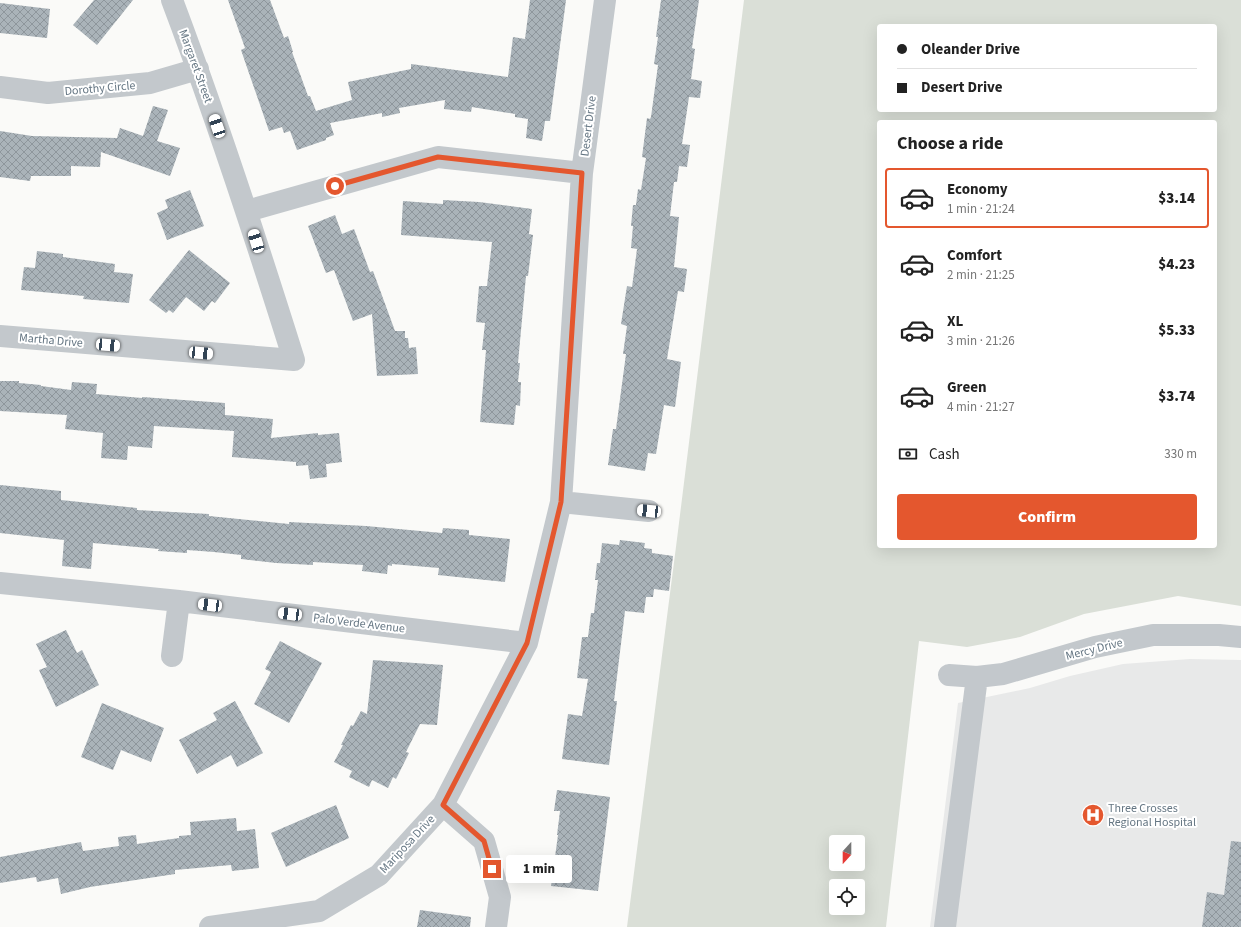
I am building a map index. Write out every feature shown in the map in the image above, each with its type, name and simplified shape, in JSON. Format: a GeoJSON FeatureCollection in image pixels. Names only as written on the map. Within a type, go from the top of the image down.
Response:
{"type":"FeatureCollection","features":[{"type":"Feature","properties":{"kind":"street","name":"Margaret Street"},"geometry":{"type":"LineString","coordinates":[[172,0],[198,69],[247,211],[294,360]]}},
{"type":"Feature","properties":{"kind":"street","name":"Desert Drive"},"geometry":{"type":"LineString","coordinates":[[443,805],[527,643],[561,502],[582,173],[605,0]]}},
{"type":"Feature","properties":{"kind":"street","name":"Dorothy Circle"},"geometry":{"type":"LineString","coordinates":[[0,87],[48,93],[150,83],[198,69]]}},
{"type":"Feature","properties":{"kind":"street"},"geometry":{"type":"LineString","coordinates":[[247,211],[438,157],[582,173]]}},
{"type":"Feature","properties":{"kind":"street","name":"Martha Drive"},"geometry":{"type":"LineString","coordinates":[[0,336],[294,360]]}},
{"type":"Feature","properties":{"kind":"street"},"geometry":{"type":"LineString","coordinates":[[561,502],[649,511]]}},
{"type":"Feature","properties":{"kind":"street","name":"Palo Verde Avenue"},"geometry":{"type":"LineString","coordinates":[[0,583],[179,601],[527,643]]}},
{"type":"Feature","properties":{"kind":"street"},"geometry":{"type":"LineString","coordinates":[[172,656],[179,601]]}},
{"type":"Feature","properties":{"kind":"street","name":"Mercy Drive"},"geometry":{"type":"LineString","coordinates":[[949,675],[977,677],[1003,674],[1095,647],[1153,635],[1219,635],[1241,637]]}},
{"type":"Feature","properties":{"kind":"street"},"geometry":{"type":"LineString","coordinates":[[945,927],[977,677]]}},
{"type":"Feature","properties":{"kind":"street"},"geometry":{"type":"LineString","coordinates":[[443,805],[484,841],[500,897],[496,927]]}},
{"type":"Feature","properties":{"kind":"street","name":"Mariposa Drive"},"geometry":{"type":"LineString","coordinates":[[210,927],[319,911],[379,875],[443,805]]}},
{"type":"Feature","properties":{"kind":"shaded area"},"geometry":{"type":"Polygon","coordinates":[[[744,0],[1241,0],[1241,606],[1178,596],[1084,614],[1020,637],[967,647],[919,641],[886,927],[627,927],[744,0]]]}},
{"type":"Feature","properties":{"kind":"shaded area","name":"Three Crosses Regional Hospital"},"geometry":{"type":"Polygon","coordinates":[[[1190,659],[1241,660],[1241,927],[930,927],[958,703],[1030,688],[1070,676],[1123,664],[1190,659]]]}},
{"type":"Feature","properties":{"kind":"building"},"geometry":{"type":"Polygon","coordinates":[[[94,0],[133,0],[97,45],[73,25],[94,0]]]}},
{"type":"Feature","properties":{"kind":"building"},"geometry":{"type":"Polygon","coordinates":[[[228,0],[270,0],[284,38],[288,36],[292,52],[308,96],[310,96],[316,111],[352,100],[348,82],[411,69],[411,64],[508,77],[513,37],[525,39],[530,0],[566,0],[550,121],[545,121],[542,141],[526,138],[528,119],[515,117],[515,114],[472,107],[471,112],[444,109],[445,100],[399,108],[400,113],[382,117],[382,113],[330,123],[334,135],[326,138],[326,140],[297,150],[290,131],[284,133],[282,127],[269,131],[241,50],[245,48],[228,0]]]}},
{"type":"Feature","properties":{"kind":"building"},"geometry":{"type":"Polygon","coordinates":[[[661,0],[699,0],[692,48],[695,49],[691,79],[702,81],[700,98],[689,97],[682,144],[690,145],[687,167],[679,166],[677,182],[674,182],[670,216],[679,217],[674,267],[687,269],[684,292],[678,291],[667,359],[681,362],[675,407],[664,405],[656,454],[648,453],[645,471],[608,465],[613,429],[616,429],[626,354],[623,354],[627,326],[621,324],[627,286],[632,287],[637,249],[631,248],[633,205],[636,205],[638,189],[641,190],[646,158],[642,157],[647,118],[650,119],[651,117],[658,65],[654,64],[661,0]]]}},
{"type":"Feature","properties":{"kind":"building"},"geometry":{"type":"Polygon","coordinates":[[[0,3],[50,9],[47,38],[0,33],[0,3]]]}},
{"type":"Feature","properties":{"kind":"building"},"geometry":{"type":"Polygon","coordinates":[[[153,106],[168,110],[157,141],[180,148],[170,176],[101,152],[100,167],[71,166],[71,176],[31,176],[30,181],[0,177],[0,131],[32,136],[117,138],[120,128],[143,136],[153,106]]]}},
{"type":"Feature","properties":{"kind":"building"},"geometry":{"type":"Polygon","coordinates":[[[190,190],[204,226],[167,240],[157,213],[168,208],[165,200],[190,190]]]}},
{"type":"Feature","properties":{"kind":"building"},"geometry":{"type":"Polygon","coordinates":[[[443,200],[479,202],[532,209],[529,234],[533,235],[528,276],[526,276],[518,363],[520,363],[518,382],[521,382],[520,406],[516,405],[514,425],[480,422],[486,350],[482,350],[485,323],[476,322],[479,286],[487,286],[492,242],[401,235],[403,201],[443,204],[443,200]]]}},
{"type":"Feature","properties":{"kind":"building"},"geometry":{"type":"Polygon","coordinates":[[[335,215],[342,234],[354,229],[370,272],[373,271],[395,331],[405,331],[405,338],[408,338],[409,348],[416,347],[418,374],[377,376],[372,314],[353,321],[334,270],[326,273],[308,226],[335,215]]]}},
{"type":"Feature","properties":{"kind":"building"},"geometry":{"type":"Polygon","coordinates":[[[189,250],[230,283],[215,303],[212,301],[204,311],[186,297],[173,313],[169,310],[166,313],[149,300],[189,250]]]}},
{"type":"Feature","properties":{"kind":"building"},"geometry":{"type":"Polygon","coordinates":[[[37,251],[63,254],[63,257],[115,264],[114,272],[133,274],[129,303],[83,299],[84,296],[21,290],[24,267],[35,268],[37,251]]]}},
{"type":"Feature","properties":{"kind":"building"},"geometry":{"type":"Polygon","coordinates":[[[0,381],[19,381],[19,383],[71,390],[72,382],[97,384],[96,394],[225,403],[225,415],[273,419],[271,438],[318,433],[318,435],[339,433],[342,462],[326,464],[327,477],[310,479],[308,465],[296,466],[296,462],[232,457],[234,431],[154,426],[152,448],[128,446],[127,460],[101,458],[103,433],[65,429],[67,415],[0,411],[0,381]]]}},
{"type":"Feature","properties":{"kind":"building"},"geometry":{"type":"Polygon","coordinates":[[[0,485],[61,491],[61,500],[137,508],[137,510],[209,514],[209,516],[289,524],[289,522],[366,526],[442,533],[443,528],[469,530],[469,535],[510,539],[505,582],[438,575],[439,568],[392,564],[392,566],[388,565],[387,574],[362,571],[363,565],[313,562],[313,565],[276,563],[241,559],[241,555],[214,552],[187,550],[187,553],[158,551],[159,549],[93,543],[91,569],[62,566],[64,540],[0,533],[0,485]]]}},
{"type":"Feature","properties":{"kind":"building"},"geometry":{"type":"Polygon","coordinates":[[[620,540],[645,543],[644,548],[652,549],[652,553],[673,556],[669,591],[654,589],[653,597],[646,597],[644,613],[625,611],[614,701],[617,701],[609,765],[562,759],[568,714],[582,716],[588,679],[577,678],[582,637],[588,637],[591,613],[594,613],[598,580],[595,580],[597,563],[600,563],[602,543],[619,545],[620,540]]]}},
{"type":"Feature","properties":{"kind":"building"},"geometry":{"type":"Polygon","coordinates":[[[66,630],[77,653],[82,650],[99,685],[56,707],[39,670],[47,667],[36,644],[66,630]]]}},
{"type":"Feature","properties":{"kind":"building"},"geometry":{"type":"Polygon","coordinates":[[[280,641],[322,663],[289,723],[254,704],[271,672],[265,669],[280,641]]]}},
{"type":"Feature","properties":{"kind":"building"},"geometry":{"type":"Polygon","coordinates":[[[373,660],[443,665],[437,725],[420,724],[406,752],[409,753],[396,779],[393,777],[388,788],[372,780],[369,787],[349,777],[352,771],[334,762],[351,725],[353,726],[361,711],[367,714],[373,660]]]}},
{"type":"Feature","properties":{"kind":"building"},"geometry":{"type":"Polygon","coordinates":[[[235,701],[263,753],[237,767],[231,755],[197,774],[179,740],[217,720],[213,713],[235,701]]]}},
{"type":"Feature","properties":{"kind":"building"},"geometry":{"type":"Polygon","coordinates":[[[102,703],[164,728],[151,762],[121,750],[113,770],[81,757],[102,703]]]}},
{"type":"Feature","properties":{"kind":"building"},"geometry":{"type":"Polygon","coordinates":[[[557,790],[610,797],[598,891],[551,886],[560,811],[554,811],[557,790]]]}},
{"type":"Feature","properties":{"kind":"building"},"geometry":{"type":"Polygon","coordinates":[[[336,805],[349,838],[286,867],[271,833],[336,805]]]}},
{"type":"Feature","properties":{"kind":"building"},"geometry":{"type":"Polygon","coordinates":[[[236,818],[237,831],[255,829],[259,868],[232,871],[231,865],[175,870],[175,874],[90,887],[61,894],[58,878],[37,882],[36,877],[0,883],[0,857],[81,842],[83,851],[119,846],[118,837],[136,835],[137,844],[179,838],[179,836],[191,835],[190,822],[236,818]]]}},
{"type":"Feature","properties":{"kind":"building"},"geometry":{"type":"Polygon","coordinates":[[[1231,841],[1241,842],[1241,927],[1202,927],[1207,892],[1224,895],[1231,841]]]}},
{"type":"Feature","properties":{"kind":"building"},"geometry":{"type":"Polygon","coordinates":[[[420,910],[471,917],[470,927],[417,927],[420,910]]]}},
{"type":"Feature","properties":{"kind":"place","name":"Three Crosses Regional Hospital"},"geometry":{"type":"Point","coordinates":[1093,815]}},
{"type":"Feature","properties":{"kind":"route"},"geometry":{"type":"LineString","coordinates":[[335,186],[438,157],[582,173],[561,502],[527,643],[443,805],[484,841],[492,869]]}}]}
